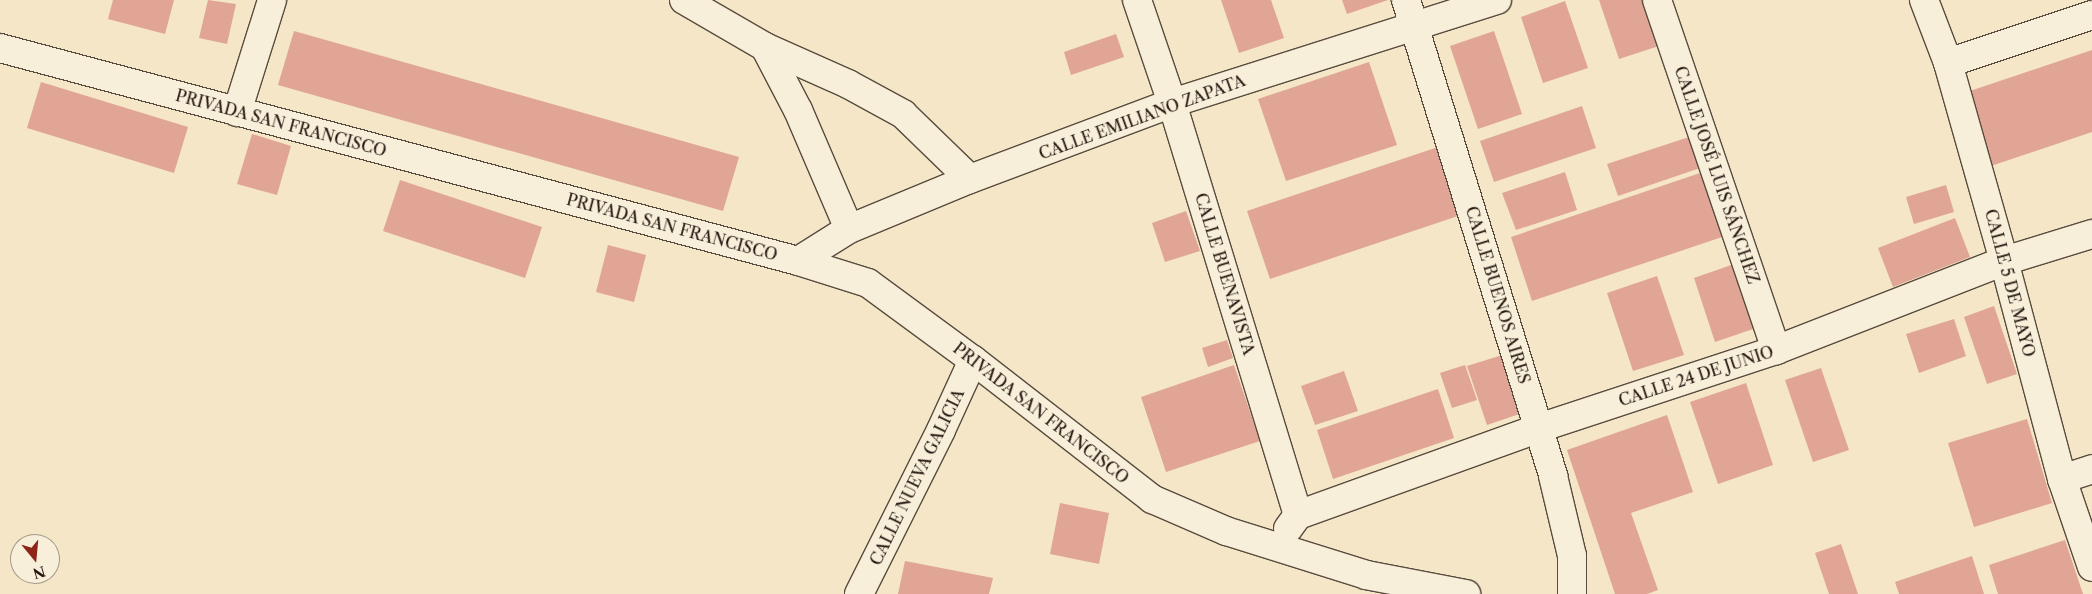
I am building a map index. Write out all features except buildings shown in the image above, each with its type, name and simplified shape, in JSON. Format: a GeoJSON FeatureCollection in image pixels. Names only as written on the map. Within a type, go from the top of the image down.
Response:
{"type":"FeatureCollection","features":[{"type":"Feature","properties":{"kind":"street"},"geometry":{"type":"LineString","coordinates":[[237,112],[272,0]]}},
{"type":"Feature","properties":{"kind":"street"},"geometry":{"type":"LineString","coordinates":[[684,0],[764,47],[848,84],[903,114],[970,179]]}},
{"type":"Feature","properties":{"kind":"street","name":"CALLE BUENAVISTA"},"geometry":{"type":"LineString","coordinates":[[1137,0],[1172,103],[1298,515]]}},
{"type":"Feature","properties":{"kind":"street","name":"CALLE BUENOS AIRES"},"geometry":{"type":"LineString","coordinates":[[1406,0],[1539,428],[1572,556],[1572,594]]}},
{"type":"Feature","properties":{"kind":"street","name":"CALLE EMILIANO ZAPATA"},"geometry":{"type":"LineString","coordinates":[[798,261],[848,229],[970,179],[1172,103],[1496,0]]}},
{"type":"Feature","properties":{"kind":"street","name":"CALLE JOSÉ LUIS SÁNCHEZ"},"geometry":{"type":"LineString","coordinates":[[1657,0],[1776,350]]}},
{"type":"Feature","properties":{"kind":"street","name":"CALLE 5 DE MAYO"},"geometry":{"type":"LineString","coordinates":[[1924,0],[1948,63],[2004,261],[2062,479],[2092,567]]}},
{"type":"Feature","properties":{"kind":"street"},"geometry":{"type":"LineString","coordinates":[[1948,63],[2092,15]]}},
{"type":"Feature","properties":{"kind":"street"},"geometry":{"type":"LineString","coordinates":[[764,47],[798,110],[848,229]]}},
{"type":"Feature","properties":{"kind":"street","name":"PRIVADA SAN FRANCISCO"},"geometry":{"type":"LineString","coordinates":[[0,48],[798,261],[868,283],[973,360],[1152,499],[1226,531],[1278,546],[1363,584],[1466,594]]}},
{"type":"Feature","properties":{"kind":"street","name":"CALLE 24 DE JUNIO"},"geometry":{"type":"LineString","coordinates":[[1298,515],[1539,428],[1776,350],[2004,261],[2092,234]]}},
{"type":"Feature","properties":{"kind":"street","name":"CALLE NUEVA GALICIA"},"geometry":{"type":"LineString","coordinates":[[859,594],[942,430],[973,360]]}},
{"type":"Feature","properties":{"kind":"street"},"geometry":{"type":"LineString","coordinates":[[2062,479],[2092,469]]}},
{"type":"Feature","properties":{"kind":"street"},"geometry":{"type":"LineString","coordinates":[[1278,546],[1298,515]]}}]}
